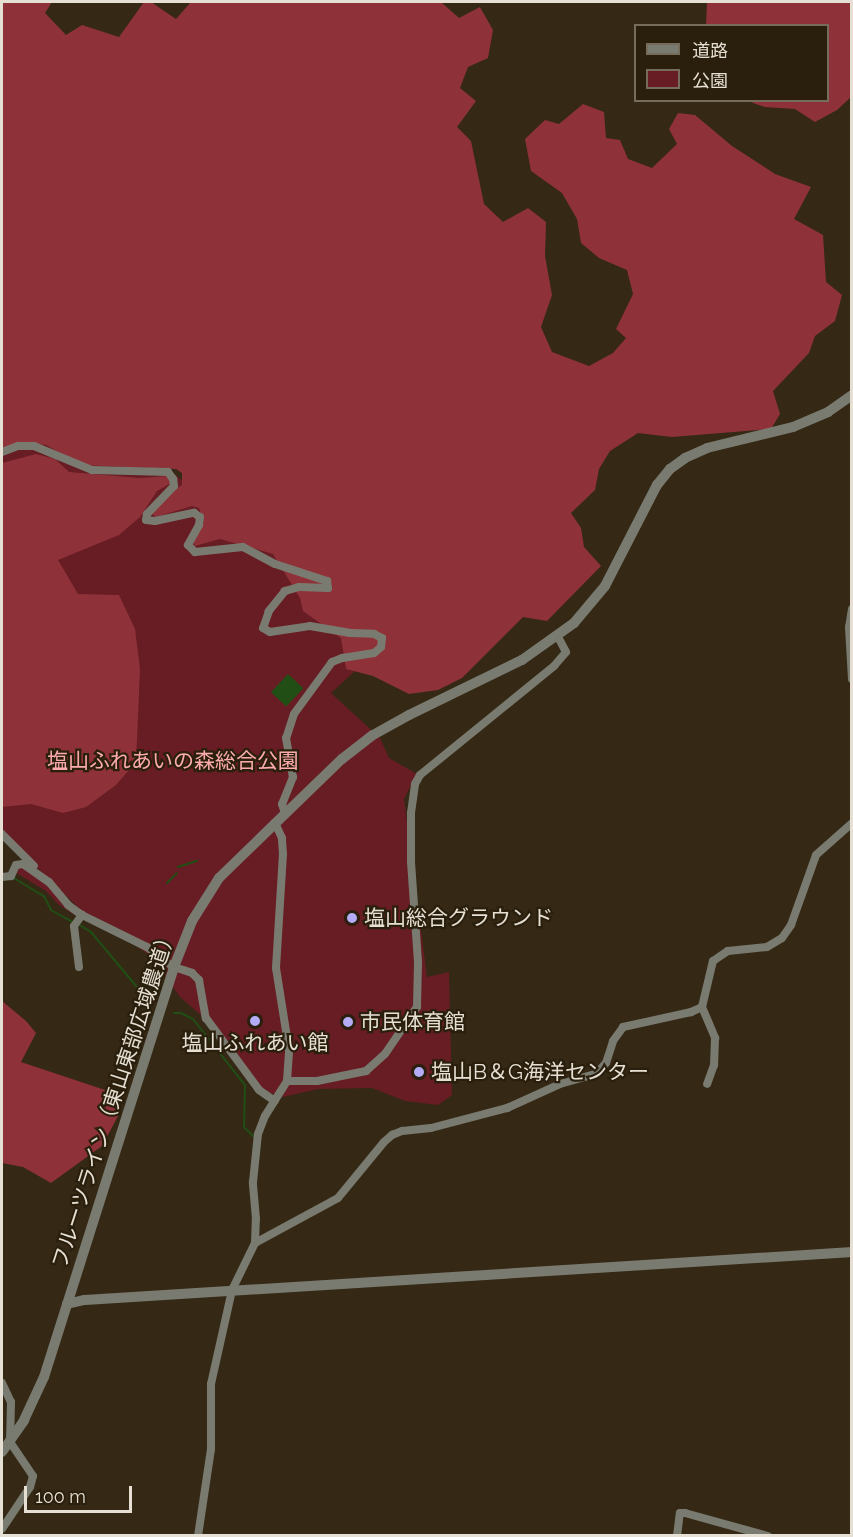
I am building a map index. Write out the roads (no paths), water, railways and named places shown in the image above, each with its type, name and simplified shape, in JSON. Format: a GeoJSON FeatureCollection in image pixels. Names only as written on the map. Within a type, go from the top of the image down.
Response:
{"type":"FeatureCollection","features":[{"type":"Feature","properties":{"kind":"street","name":"フルーツライン（東山東部広域農道）"},"geometry":{"type":"LineString","coordinates":[[2,1452],[10,1442],[41,1384],[174,967],[192,921],[211,888],[227,869],[342,759],[373,735],[409,714],[522,660],[558,637],[574,623],[605,586],[657,485],[685,458],[707,448],[793,427],[828,412],[852,395]]}},
{"type":"Feature","properties":{"kind":"street"},"geometry":{"type":"LineString","coordinates":[[2,452],[18,446],[34,446],[92,470],[168,472],[173,479],[174,486],[147,514],[146,520],[155,521],[194,513],[200,517],[199,525],[188,545],[195,552],[243,547],[275,564],[327,581],[328,588],[298,587],[285,591],[269,611],[263,628],[270,632],[310,626],[350,633],[374,634],[382,638],[381,646],[374,653],[342,658],[332,662],[294,714],[286,738],[293,777],[282,804],[285,813]]}},
{"type":"Feature","properties":{"kind":"street"},"geometry":{"type":"LineString","coordinates":[[852,609],[849,627],[852,679]]}},
{"type":"Feature","properties":{"kind":"street"},"geometry":{"type":"LineString","coordinates":[[287,1081],[317,1081],[366,1071],[385,1054],[417,1007],[418,962],[411,861],[411,813],[415,784],[420,775],[554,666],[566,652],[558,637]]}},
{"type":"Feature","properties":{"kind":"street"},"geometry":{"type":"LineString","coordinates":[[707,1084],[714,1065],[716,1038],[702,1007],[712,961],[728,951],[767,947],[782,938],[791,926],[816,855],[852,822]]}},
{"type":"Feature","properties":{"kind":"street"},"geometry":{"type":"LineString","coordinates":[[198,1536],[211,1449],[211,1384],[232,1290],[255,1243],[254,1152],[261,1125],[287,1081],[289,1050],[276,969],[283,854],[282,838],[275,823]]}},
{"type":"Feature","properties":{"kind":"street"},"geometry":{"type":"LineString","coordinates":[[2,834],[49,882],[79,920],[79,967]]}},
{"type":"Feature","properties":{"kind":"street"},"geometry":{"type":"LineString","coordinates":[[9,875],[16,865],[23,864],[49,882]]}},
{"type":"Feature","properties":{"kind":"street"},"geometry":{"type":"LineString","coordinates":[[79,920],[147,947],[174,967],[192,973],[199,980],[206,1018],[259,1090],[275,1101]]}},
{"type":"Feature","properties":{"kind":"street"},"geometry":{"type":"LineString","coordinates":[[255,1243],[338,1198],[392,1136],[402,1131],[438,1126],[507,1108],[560,1084],[596,1074],[606,1063],[613,1041],[623,1027],[692,1012],[702,1007]]}},
{"type":"Feature","properties":{"kind":"street"},"geometry":{"type":"LineString","coordinates":[[67,1304],[232,1290],[852,1252]]}},
{"type":"Feature","properties":{"kind":"street"},"geometry":{"type":"LineString","coordinates":[[2,1383],[11,1407],[10,1442],[31,1471],[33,1482],[2,1529]]}},
{"type":"Feature","properties":{"kind":"street"},"geometry":{"type":"LineString","coordinates":[[676,1536],[680,1513],[768,1536]]}},
{"type":"Feature","properties":{"kind":"waterway"},"geometry":{"type":"LineString","coordinates":[[178,867],[197,861]]}},
{"type":"Feature","properties":{"kind":"waterway"},"geometry":{"type":"LineString","coordinates":[[167,883],[177,873]]}},
{"type":"Feature","properties":{"kind":"waterway"},"geometry":{"type":"LineString","coordinates":[[12,877],[44,896],[51,910],[73,922]]}},
{"type":"Feature","properties":{"kind":"waterway"},"geometry":{"type":"LineString","coordinates":[[78,924],[91,932],[147,999]]}},
{"type":"Feature","properties":{"kind":"waterway"},"geometry":{"type":"LineString","coordinates":[[174,1013],[181,1013],[193,1019],[245,1085],[244,1127],[254,1137]]}},
{"type":"Feature","properties":{"kind":"place","name":"塩山総合グラウンド"},"geometry":{"type":"Point","coordinates":[352,918]}},
{"type":"Feature","properties":{"kind":"place","name":"塩山ふれあい館"},"geometry":{"type":"Point","coordinates":[255,1021]}},
{"type":"Feature","properties":{"kind":"place","name":"市民体育館"},"geometry":{"type":"Point","coordinates":[348,1022]}},
{"type":"Feature","properties":{"kind":"place","name":"塩山B＆G海洋センター"},"geometry":{"type":"Point","coordinates":[419,1072]}},
{"type":"Feature","properties":{"kind":"park label","name":"塩山ふれあいの森総合公園"},"geometry":{"type":"Point","coordinates":[173,761]}}]}
